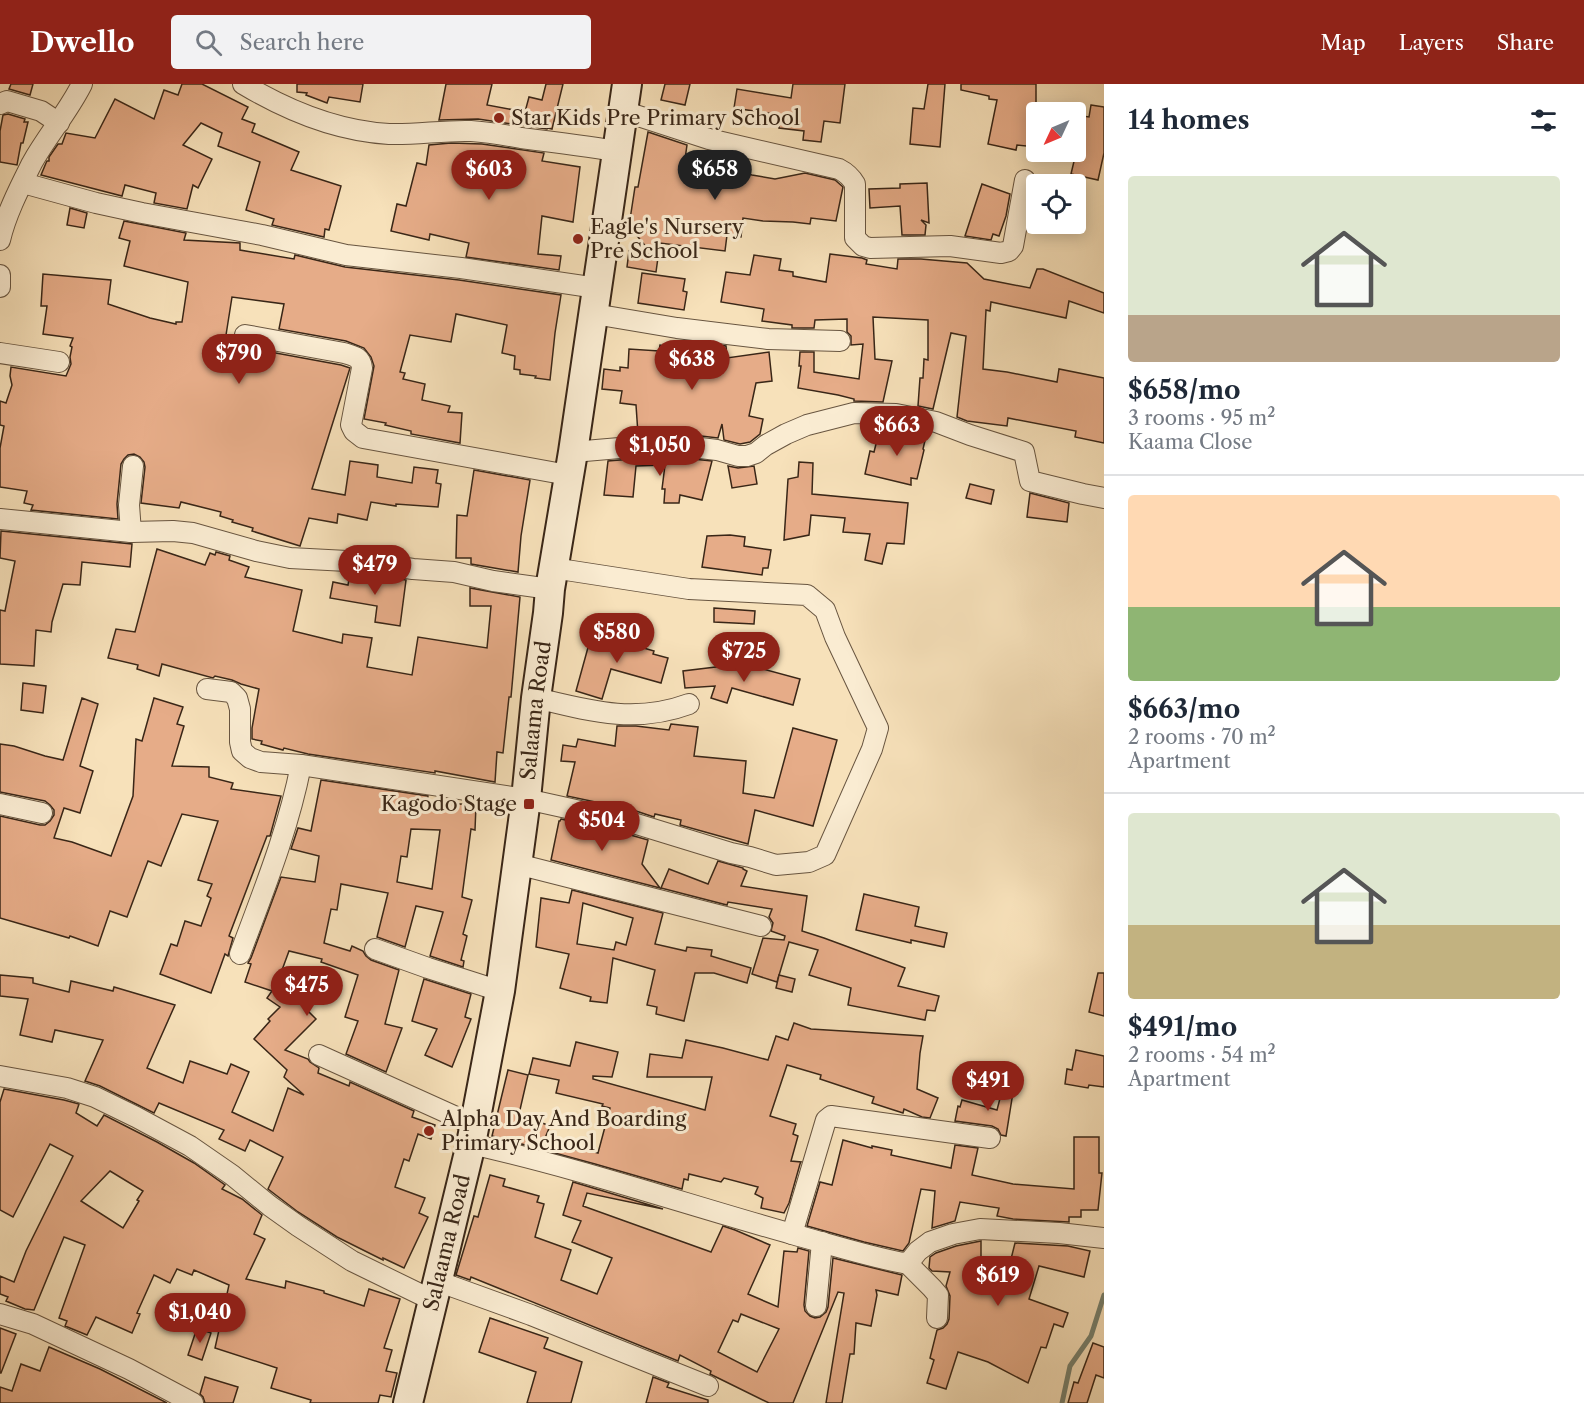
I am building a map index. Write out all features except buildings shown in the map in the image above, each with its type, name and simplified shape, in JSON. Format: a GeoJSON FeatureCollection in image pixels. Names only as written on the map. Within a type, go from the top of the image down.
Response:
{"type":"FeatureCollection","features":[{"type":"Feature","properties":{"kind":"main road","name":"Salaama Road"},"geometry":{"type":"LineString","coordinates":[[408,1403],[472,1135],[500,991],[552,579],[625,98]]}},
{"type":"Feature","properties":{"kind":"street"},"geometry":{"type":"LineString","coordinates":[[0,240],[33,162],[82,84]]}},
{"type":"Feature","properties":{"kind":"street"},"geometry":{"type":"LineString","coordinates":[[243,84],[265,98],[300,114],[359,131],[391,134],[473,131],[616,151]]}},
{"type":"Feature","properties":{"kind":"street"},"geometry":{"type":"LineString","coordinates":[[625,98],[709,139],[846,172],[855,184],[855,238],[863,246],[870,248],[950,246],[994,253],[1009,250],[1013,246],[1025,180]]}},
{"type":"Feature","properties":{"kind":"street"},"geometry":{"type":"LineString","coordinates":[[0,104],[7,101],[41,111],[59,123]]}},
{"type":"Feature","properties":{"kind":"street"},"geometry":{"type":"LineString","coordinates":[[23,183],[96,203],[262,235],[346,255],[461,268],[595,301],[677,328],[768,339],[840,342]]}},
{"type":"Feature","properties":{"kind":"street"},"geometry":{"type":"LineString","coordinates":[[0,275],[0,287]]}},
{"type":"Feature","properties":{"kind":"street"},"geometry":{"type":"LineString","coordinates":[[245,335],[357,357],[362,363],[362,368],[351,425],[352,429],[363,438],[571,464],[644,446],[684,446],[747,456],[807,425],[854,413],[896,414],[936,422],[1024,452],[1030,481],[1104,498]]}},
{"type":"Feature","properties":{"kind":"street"},"geometry":{"type":"LineString","coordinates":[[0,353],[59,362]]}},
{"type":"Feature","properties":{"kind":"street"},"geometry":{"type":"LineString","coordinates":[[131,532],[129,505],[133,466]]}},
{"type":"Feature","properties":{"kind":"street"},"geometry":{"type":"LineString","coordinates":[[0,519],[131,532],[193,533],[290,558],[366,561],[413,569],[454,572],[493,581],[552,579],[807,595],[825,610],[835,637],[878,728],[872,749],[825,855],[809,862],[776,865],[731,854],[630,822],[526,799],[301,765],[261,762],[250,758],[242,751],[240,709],[237,698],[231,692],[207,689]]}},
{"type":"Feature","properties":{"kind":"street"},"geometry":{"type":"LineString","coordinates":[[536,698],[588,711],[622,715],[654,714],[689,704]]}},
{"type":"Feature","properties":{"kind":"street"},"geometry":{"type":"LineString","coordinates":[[240,954],[282,840],[294,800],[301,765]]}},
{"type":"Feature","properties":{"kind":"street"},"geometry":{"type":"LineString","coordinates":[[0,804],[42,813]]}},
{"type":"Feature","properties":{"kind":"street"},"geometry":{"type":"LineString","coordinates":[[517,864],[761,926]]}},
{"type":"Feature","properties":{"kind":"street"},"geometry":{"type":"LineString","coordinates":[[375,949],[500,991]]}},
{"type":"Feature","properties":{"kind":"street"},"geometry":{"type":"LineString","coordinates":[[319,1055],[472,1135],[520,1155],[792,1234],[907,1263],[938,1295],[937,1318]]}},
{"type":"Feature","properties":{"kind":"street"},"geometry":{"type":"LineString","coordinates":[[0,1076],[67,1088],[95,1097],[136,1117],[190,1146],[298,1226],[352,1261],[391,1281],[531,1315],[708,1386]]}},
{"type":"Feature","properties":{"kind":"street"},"geometry":{"type":"LineString","coordinates":[[792,1234],[826,1120],[831,1116],[990,1138]]}},
{"type":"Feature","properties":{"kind":"street"},"geometry":{"type":"LineString","coordinates":[[907,1263],[930,1242],[953,1234],[980,1229],[1104,1238]]}},
{"type":"Feature","properties":{"kind":"street"},"geometry":{"type":"LineString","coordinates":[[816,1306],[822,1242]]}},
{"type":"Feature","properties":{"kind":"street"},"geometry":{"type":"LineString","coordinates":[[0,1314],[33,1324],[129,1369],[193,1403]]}},
{"type":"Feature","properties":{"kind":"waterway"},"geometry":{"type":"LineString","coordinates":[[1062,1403],[1070,1366],[1091,1336],[1104,1295]]}},
{"type":"Feature","properties":{"kind":"place","name":"Star Kids Pre Primary School"},"geometry":{"type":"Point","coordinates":[499,118]}},
{"type":"Feature","properties":{"kind":"place","name":"Eagle's Nursery Pre School"},"geometry":{"type":"Point","coordinates":[578,239]}},
{"type":"Feature","properties":{"kind":"place","name":"Kagodo Stage"},"geometry":{"type":"Point","coordinates":[529,804]}},
{"type":"Feature","properties":{"kind":"place","name":"Alpha Day And Boarding Primary School"},"geometry":{"type":"Point","coordinates":[429,1131]}}]}
